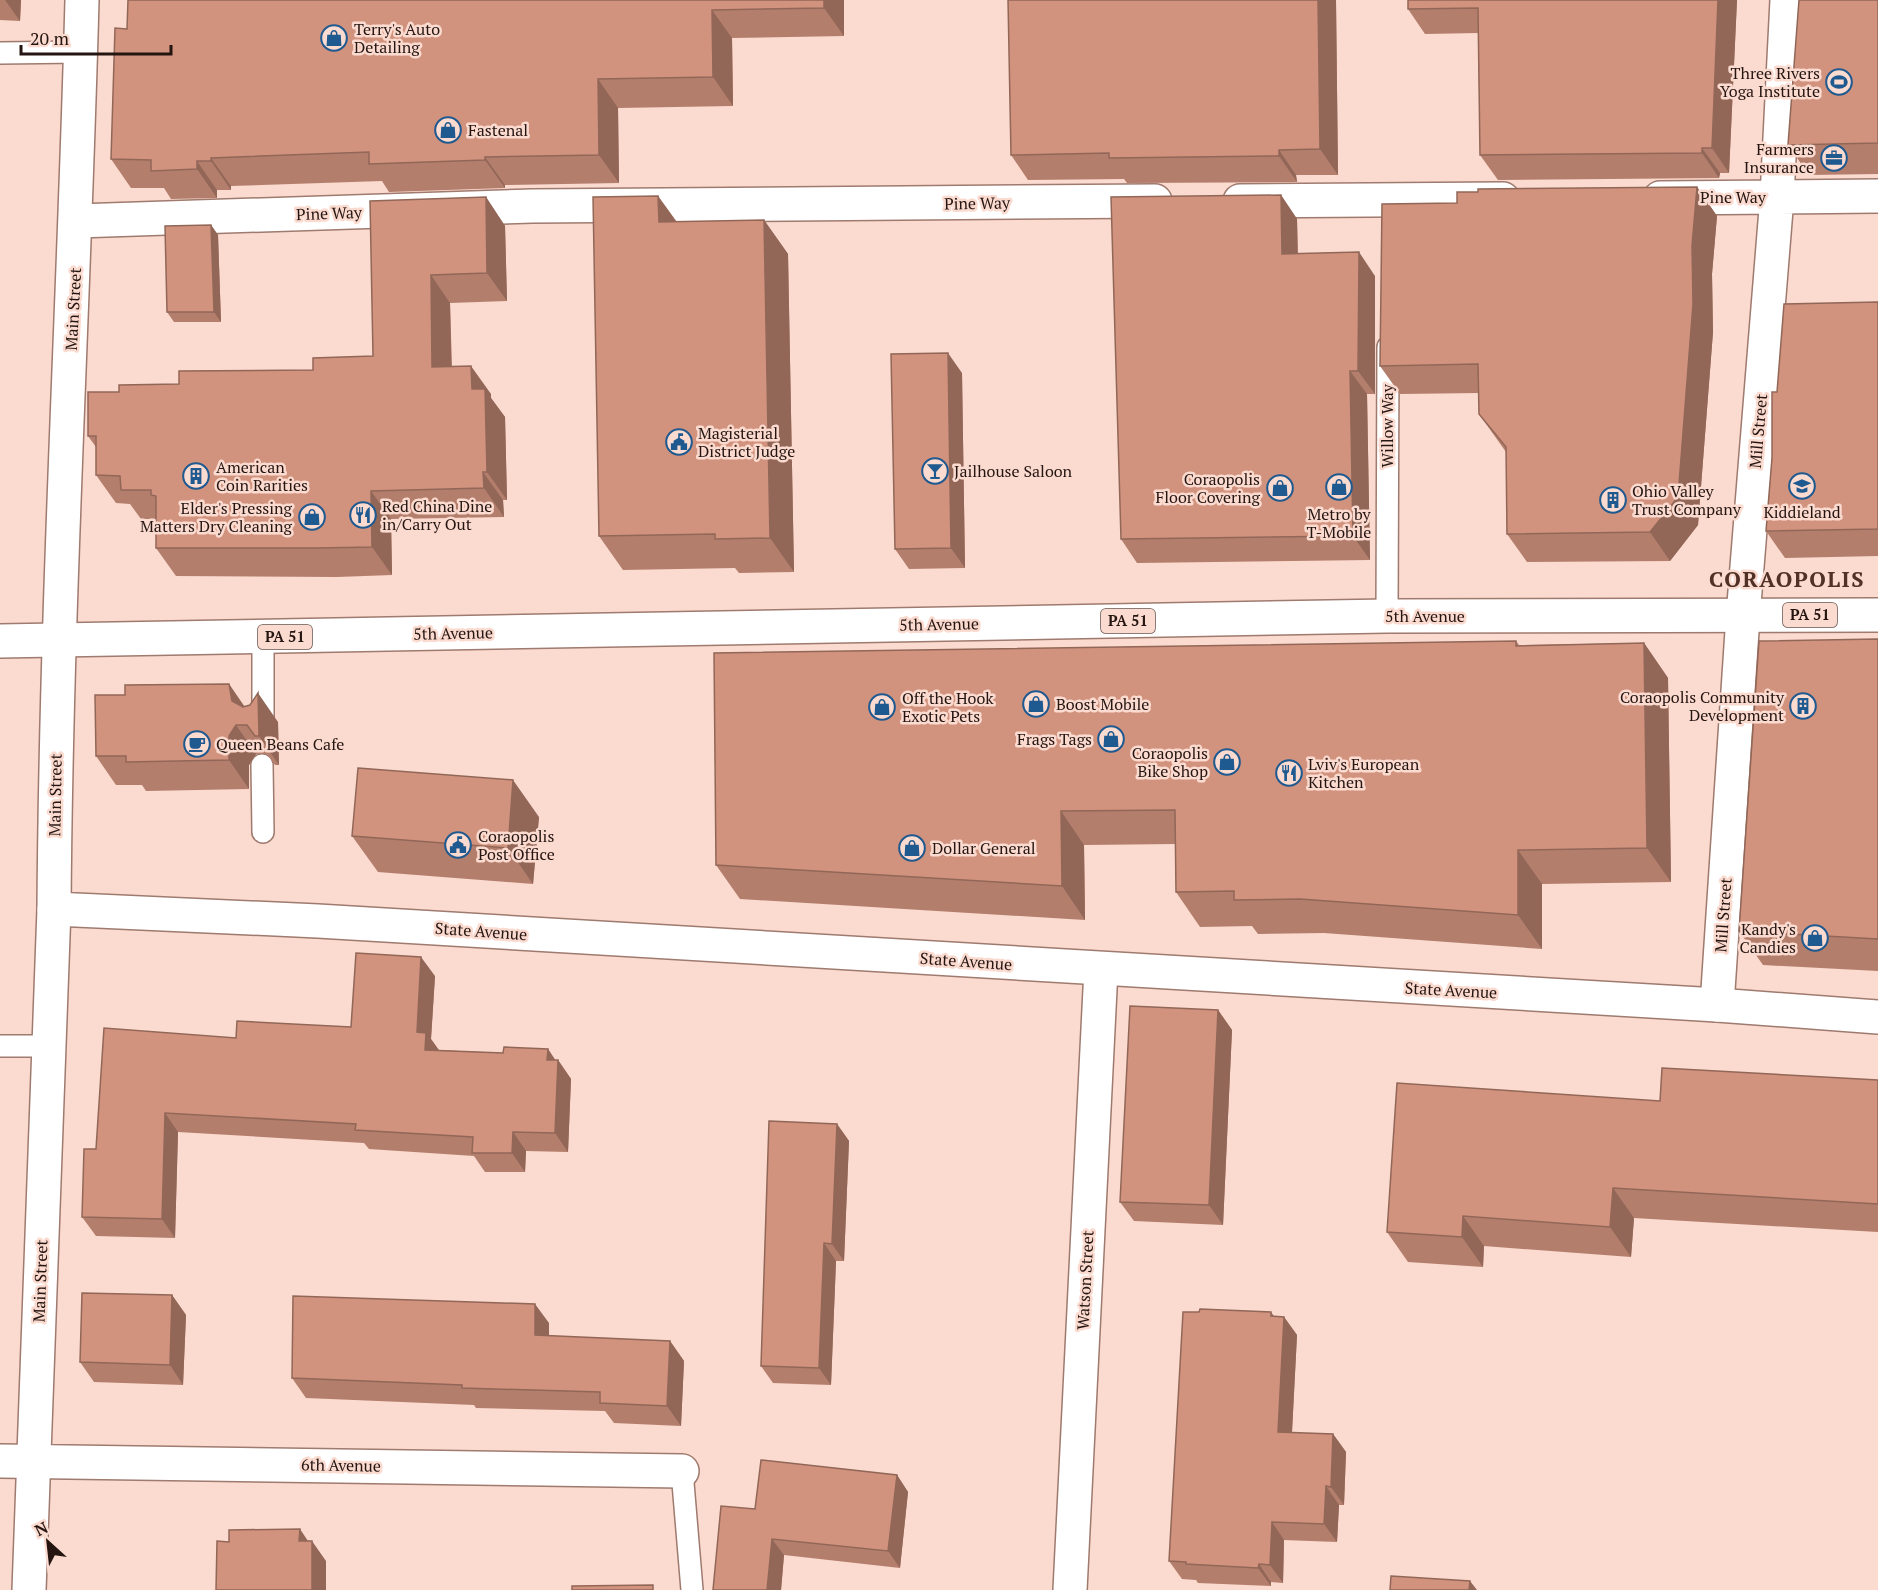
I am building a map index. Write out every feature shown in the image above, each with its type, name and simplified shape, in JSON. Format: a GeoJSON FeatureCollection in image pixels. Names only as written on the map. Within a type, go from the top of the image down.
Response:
{"type":"FeatureCollection","features":[{"type":"Feature","properties":{"kind":"street","name":"Main Street"},"geometry":{"type":"LineString","coordinates":[[29,1590],[54,909],[58,641],[77,221],[82,0]]}},
{"type":"Feature","properties":{"kind":"street","name":"Mill Street"},"geometry":{"type":"LineString","coordinates":[[1717,1005],[1743,616],[1777,197],[1787,0]]}},
{"type":"Feature","properties":{"kind":"street","name":"Pine Way"},"geometry":{"type":"LineString","coordinates":[[1635,198],[1878,196]]}},
{"type":"Feature","properties":{"kind":"street","name":"Pine Way"},"geometry":{"type":"LineString","coordinates":[[77,221],[532,206],[1201,201],[1388,212],[1529,199]]}},
{"type":"Feature","properties":{"kind":"street","name":"5th Avenue"},"geometry":{"type":"LineString","coordinates":[[0,641],[1387,616],[1878,615]]}},
{"type":"Feature","properties":{"kind":"street","name":"State Avenue"},"geometry":{"type":"LineString","coordinates":[[54,909],[318,921],[1717,1005],[1878,1017]]}},
{"type":"Feature","properties":{"kind":"street","name":"Watson Street"},"geometry":{"type":"LineString","coordinates":[[1070,1590],[1101,969]]}},
{"type":"Feature","properties":{"kind":"street","name":"6th Avenue"},"geometry":{"type":"LineString","coordinates":[[0,1461],[682,1471]]}},
{"type":"Feature","properties":{"kind":"lane"},"geometry":{"type":"LineString","coordinates":[[0,52],[81,52]]}},
{"type":"Feature","properties":{"kind":"lane","name":"Willow Way"},"geometry":{"type":"LineString","coordinates":[[1387,616],[1388,330]]}},
{"type":"Feature","properties":{"kind":"lane"},"geometry":{"type":"LineString","coordinates":[[263,638],[263,723]]}},
{"type":"Feature","properties":{"kind":"lane"},"geometry":{"type":"LineString","coordinates":[[262,765],[263,832]]}},
{"type":"Feature","properties":{"kind":"lane"},"geometry":{"type":"LineString","coordinates":[[0,1046],[49,1046]]}},
{"type":"Feature","properties":{"kind":"lane"},"geometry":{"type":"LineString","coordinates":[[682,1471],[692,1590]]}},
{"type":"Feature","properties":{"kind":"building"},"geometry":{"type":"Polygon","coordinates":[[[128,0],[824,0],[824,8],[712,10],[713,77],[598,79],[599,155],[485,157],[485,160],[369,164],[369,152],[211,158],[211,161],[197,161],[197,169],[151,171],[151,160],[111,159],[115,28],[127,29],[128,0]]]}},
{"type":"Feature","properties":{"kind":"building"},"geometry":{"type":"Polygon","coordinates":[[[1008,0],[1318,0],[1320,149],[1279,150],[1279,156],[1109,158],[1109,153],[1011,155],[1008,0]]]}},
{"type":"Feature","properties":{"kind":"building"},"geometry":{"type":"Polygon","coordinates":[[[1408,0],[1718,0],[1712,148],[1702,148],[1702,153],[1480,155],[1478,8],[1408,9],[1408,0]]]}},
{"type":"Feature","properties":{"kind":"building"},"geometry":{"type":"Polygon","coordinates":[[[1799,0],[1878,0],[1878,143],[1788,145],[1799,0]]]}},
{"type":"Feature","properties":{"kind":"building"},"geometry":{"type":"Polygon","coordinates":[[[1697,187],[1692,246],[1693,304],[1678,497],[1650,532],[1507,534],[1506,447],[1479,414],[1478,364],[1380,366],[1382,204],[1457,203],[1457,192],[1478,192],[1478,189],[1697,187]]]}},
{"type":"Feature","properties":{"kind":"building"},"geometry":{"type":"Polygon","coordinates":[[[1281,195],[1282,254],[1359,252],[1358,371],[1350,371],[1353,536],[1121,539],[1111,197],[1281,195]]]}},
{"type":"Feature","properties":{"kind":"building"},"geometry":{"type":"Polygon","coordinates":[[[658,196],[659,222],[764,220],[770,538],[715,539],[715,534],[599,536],[593,197],[658,196]]]}},
{"type":"Feature","properties":{"kind":"building"},"geometry":{"type":"Polygon","coordinates":[[[486,197],[487,273],[431,275],[432,367],[471,366],[472,389],[485,389],[487,472],[483,472],[484,488],[371,491],[372,547],[156,548],[156,496],[151,495],[151,490],[121,490],[120,476],[96,475],[96,436],[88,436],[88,392],[119,392],[119,385],[179,384],[179,371],[313,370],[313,358],[373,356],[370,201],[486,197]]]}},
{"type":"Feature","properties":{"kind":"building"},"geometry":{"type":"Polygon","coordinates":[[[211,225],[214,312],[167,312],[165,226],[211,225]]]}},
{"type":"Feature","properties":{"kind":"building"},"geometry":{"type":"Polygon","coordinates":[[[1878,302],[1878,529],[1766,531],[1772,458],[1772,392],[1777,392],[1784,304],[1878,302]]]}},
{"type":"Feature","properties":{"kind":"building","name":"Jailhouse Saloon"},"geometry":{"type":"Polygon","coordinates":[[[948,353],[951,548],[895,549],[891,354],[948,353]]]}},
{"type":"Feature","properties":{"kind":"building"},"geometry":{"type":"Polygon","coordinates":[[[1878,639],[1878,939],[1739,931],[1759,641],[1878,639]]]}},
{"type":"Feature","properties":{"kind":"building"},"geometry":{"type":"Polygon","coordinates":[[[1516,641],[1516,646],[1644,643],[1647,848],[1518,850],[1518,915],[1300,899],[1234,900],[1234,891],[1176,892],[1175,810],[1061,811],[1062,886],[716,865],[714,653],[1516,641]]]}},
{"type":"Feature","properties":{"kind":"building"},"geometry":{"type":"Polygon","coordinates":[[[229,684],[232,701],[243,707],[250,705],[258,693],[259,736],[255,736],[247,725],[236,725],[229,736],[229,760],[126,762],[126,756],[96,756],[95,695],[125,695],[125,685],[229,684]]]}},
{"type":"Feature","properties":{"kind":"building"},"geometry":{"type":"Polygon","coordinates":[[[358,768],[513,780],[508,848],[352,836],[358,768]]]}},
{"type":"Feature","properties":{"kind":"building"},"geometry":{"type":"Polygon","coordinates":[[[356,953],[421,957],[417,1032],[426,1033],[425,1050],[503,1053],[504,1047],[548,1049],[547,1060],[558,1060],[555,1133],[513,1132],[512,1153],[472,1153],[473,1137],[355,1130],[356,1124],[165,1113],[162,1219],[82,1217],[84,1149],[96,1149],[104,1028],[236,1038],[237,1021],[351,1027],[356,953]]]}},
{"type":"Feature","properties":{"kind":"building"},"geometry":{"type":"Polygon","coordinates":[[[1130,1006],[1218,1010],[1209,1205],[1120,1202],[1130,1006]]]}},
{"type":"Feature","properties":{"kind":"building"},"geometry":{"type":"Polygon","coordinates":[[[1662,1068],[1878,1080],[1878,1204],[1613,1188],[1610,1227],[1463,1216],[1462,1237],[1387,1232],[1397,1083],[1660,1101],[1662,1068]]]}},
{"type":"Feature","properties":{"kind":"building"},"geometry":{"type":"Polygon","coordinates":[[[769,1121],[837,1124],[832,1244],[824,1243],[819,1368],[761,1366],[769,1121]]]}},
{"type":"Feature","properties":{"kind":"building"},"geometry":{"type":"Polygon","coordinates":[[[82,1293],[172,1295],[170,1365],[80,1362],[82,1293]]]}},
{"type":"Feature","properties":{"kind":"building"},"geometry":{"type":"Polygon","coordinates":[[[293,1296],[535,1304],[535,1335],[670,1341],[667,1406],[600,1403],[600,1392],[462,1388],[462,1385],[292,1378],[293,1296]]]}},
{"type":"Feature","properties":{"kind":"building"},"geometry":{"type":"Polygon","coordinates":[[[1200,1309],[1271,1312],[1271,1316],[1284,1317],[1278,1432],[1333,1434],[1331,1487],[1326,1486],[1324,1524],[1272,1522],[1270,1565],[1259,1564],[1258,1568],[1169,1561],[1183,1312],[1199,1312],[1200,1309]]]}},
{"type":"Feature","properties":{"kind":"building"},"geometry":{"type":"Polygon","coordinates":[[[761,1460],[897,1475],[888,1551],[772,1539],[767,1590],[713,1590],[721,1506],[755,1509],[761,1460]]]}},
{"type":"Feature","properties":{"kind":"building"},"geometry":{"type":"Polygon","coordinates":[[[300,1529],[299,1541],[312,1541],[312,1590],[216,1590],[217,1541],[229,1542],[229,1530],[300,1529]]]}},
{"type":"Feature","properties":{"kind":"building"},"geometry":{"type":"Polygon","coordinates":[[[1391,1576],[1470,1581],[1469,1590],[1390,1590],[1391,1576]]]}},
{"type":"Feature","properties":{"kind":"building"},"geometry":{"type":"Polygon","coordinates":[[[653,1585],[653,1590],[572,1590],[572,1586],[653,1585]]]}},
{"type":"Feature","properties":{"kind":"place","name":"Terry's Auto Detailing"},"geometry":{"type":"Point","coordinates":[334,38]}},
{"type":"Feature","properties":{"kind":"place","name":"Three Rivers Yoga Institute"},"geometry":{"type":"Point","coordinates":[1839,82]}},
{"type":"Feature","properties":{"kind":"place","name":"Fastenal"},"geometry":{"type":"Point","coordinates":[448,130]}},
{"type":"Feature","properties":{"kind":"place","name":"Farmers Insurance"},"geometry":{"type":"Point","coordinates":[1834,158]}},
{"type":"Feature","properties":{"kind":"place","name":"Magisterial District Judge"},"geometry":{"type":"Point","coordinates":[679,442]}},
{"type":"Feature","properties":{"kind":"place","name":"Jailhouse Saloon"},"geometry":{"type":"Point","coordinates":[935,471]}},
{"type":"Feature","properties":{"kind":"place","name":"American Coin Rarities"},"geometry":{"type":"Point","coordinates":[196,476]}},
{"type":"Feature","properties":{"kind":"place","name":"Kiddieland"},"geometry":{"type":"Point","coordinates":[1802,486]}},
{"type":"Feature","properties":{"kind":"place","name":"Metro by T-Mobile"},"geometry":{"type":"Point","coordinates":[1339,487]}},
{"type":"Feature","properties":{"kind":"place","name":"Coraopolis Floor Covering"},"geometry":{"type":"Point","coordinates":[1280,488]}},
{"type":"Feature","properties":{"kind":"place","name":"Ohio Valley Trust Company"},"geometry":{"type":"Point","coordinates":[1613,500]}},
{"type":"Feature","properties":{"kind":"place","name":"Red China Dine in/Carry Out"},"geometry":{"type":"Point","coordinates":[363,515]}},
{"type":"Feature","properties":{"kind":"place","name":"Elder's Pressing Matters Dry Cleaning"},"geometry":{"type":"Point","coordinates":[312,517]}},
{"type":"Feature","properties":{"kind":"place","name":"Boost Mobile"},"geometry":{"type":"Point","coordinates":[1036,704]}},
{"type":"Feature","properties":{"kind":"place","name":"Coraopolis Community Development"},"geometry":{"type":"Point","coordinates":[1803,706]}},
{"type":"Feature","properties":{"kind":"place","name":"Off the Hook Exotic Pets"},"geometry":{"type":"Point","coordinates":[882,707]}},
{"type":"Feature","properties":{"kind":"place","name":"Frags Tags"},"geometry":{"type":"Point","coordinates":[1111,739]}},
{"type":"Feature","properties":{"kind":"place","name":"Queen Beans Cafe"},"geometry":{"type":"Point","coordinates":[197,744]}},
{"type":"Feature","properties":{"kind":"place","name":"Coraopolis Bike Shop"},"geometry":{"type":"Point","coordinates":[1227,762]}},
{"type":"Feature","properties":{"kind":"place","name":"Lviv's European Kitchen"},"geometry":{"type":"Point","coordinates":[1289,773]}},
{"type":"Feature","properties":{"kind":"place","name":"Coraopolis Post Office"},"geometry":{"type":"Point","coordinates":[458,845]}},
{"type":"Feature","properties":{"kind":"place","name":"Dollar General"},"geometry":{"type":"Point","coordinates":[912,848]}},
{"type":"Feature","properties":{"kind":"place","name":"Kandy's Candies"},"geometry":{"type":"Point","coordinates":[1815,938]}},
{"type":"Feature","properties":{"kind":"district","name":"CORAOPOLIS"},"geometry":{"type":"Point","coordinates":[1787,579]}}]}
